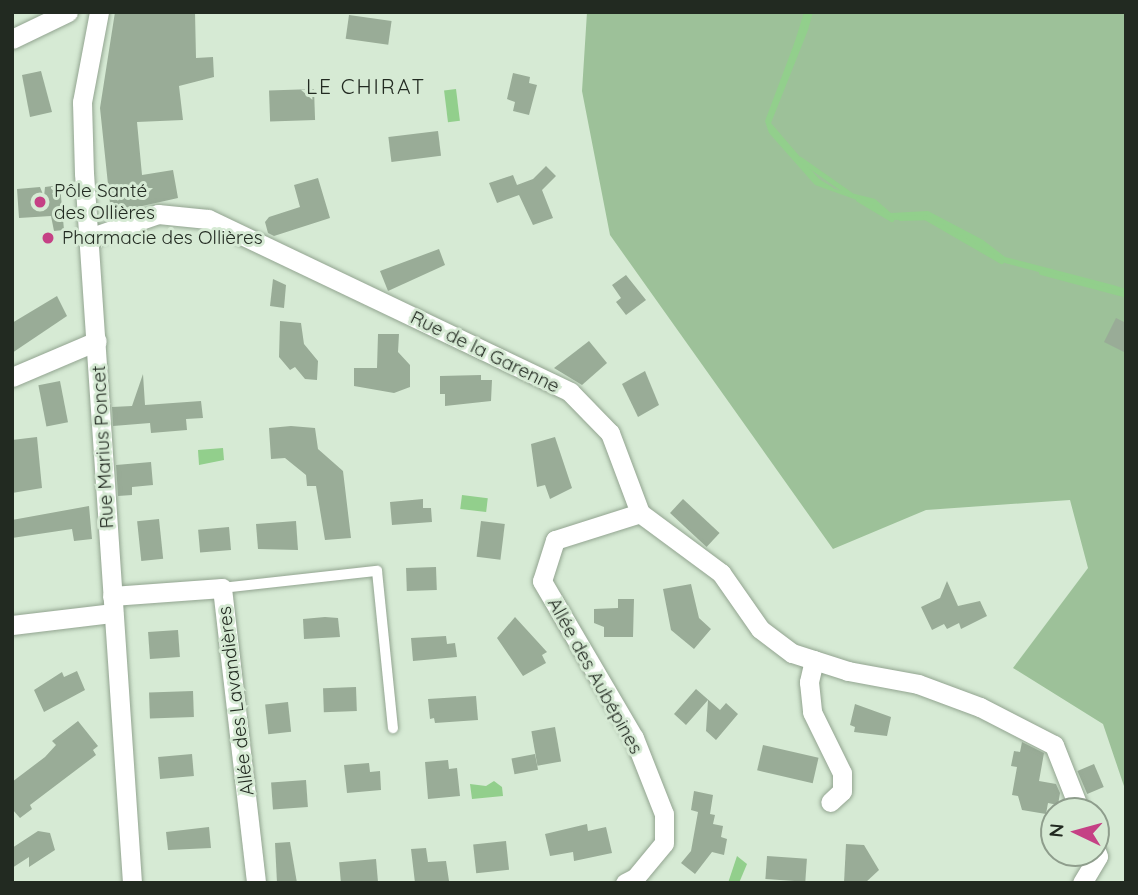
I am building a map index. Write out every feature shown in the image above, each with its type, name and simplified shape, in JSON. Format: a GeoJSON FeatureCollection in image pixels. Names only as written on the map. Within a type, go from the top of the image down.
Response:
{"type":"FeatureCollection","features":[{"type":"Feature","properties":{"kind":"street"},"geometry":{"type":"LineString","coordinates":[[12,39],[68,12]]}},
{"type":"Feature","properties":{"kind":"street","name":"Rue Marius Poncet"},"geometry":{"type":"LineString","coordinates":[[99,12],[82,102],[112,605],[132,883]]}},
{"type":"Feature","properties":{"kind":"street","name":"Rue de la Garenne"},"geometry":{"type":"LineString","coordinates":[[89,238],[158,214],[208,219],[570,393],[610,433],[640,513]]}},
{"type":"Feature","properties":{"kind":"street"},"geometry":{"type":"LineString","coordinates":[[12,377],[97,341]]}},
{"type":"Feature","properties":{"kind":"street"},"geometry":{"type":"LineString","coordinates":[[640,513],[721,573],[760,629],[792,653],[930,689],[980,707],[1054,745],[1074,797]]}},
{"type":"Feature","properties":{"kind":"street","name":"Allée des Aubépines"},"geometry":{"type":"LineString","coordinates":[[625,883],[635,878],[664,843],[664,814],[634,738],[542,580],[555,540],[640,513]]}},
{"type":"Feature","properties":{"kind":"street","name":"Allée des Lavandières"},"geometry":{"type":"LineString","coordinates":[[12,625],[112,605],[222,588],[256,883]]}},
{"type":"Feature","properties":{"kind":"street"},"geometry":{"type":"LineString","coordinates":[[814,660],[809,682],[812,712],[842,774],[842,791],[830,802]]}},
{"type":"Feature","properties":{"kind":"street"},"geometry":{"type":"LineString","coordinates":[[1082,883],[1091,867]]}},
{"type":"Feature","properties":{"kind":"lane"},"geometry":{"type":"LineString","coordinates":[[222,588],[377,571],[393,729]]}},
{"type":"Feature","properties":{"kind":"shaded area"},"geometry":{"type":"Polygon","coordinates":[[[587,12],[1126,12],[1126,792],[1103,724],[1013,668],[1088,568],[1070,500],[926,510],[833,549],[610,235],[582,91],[587,12]]]}},
{"type":"Feature","properties":{"kind":"shaded area"},"geometry":{"type":"Polygon","coordinates":[[[806,12],[813,12],[808,30],[771,123],[819,179],[835,189],[875,199],[891,213],[928,211],[983,240],[1005,257],[1126,289],[1126,295],[1005,263],[932,219],[889,220],[868,204],[815,185],[769,133],[765,121],[806,12]]]}},
{"type":"Feature","properties":{"kind":"shaded area"},"geometry":{"type":"Polygon","coordinates":[[[456,89],[460,121],[448,122],[444,90],[456,89]]]}},
{"type":"Feature","properties":{"kind":"shaded area"},"geometry":{"type":"Polygon","coordinates":[[[223,448],[224,460],[199,465],[198,450],[223,448]]]}},
{"type":"Feature","properties":{"kind":"shaded area"},"geometry":{"type":"Polygon","coordinates":[[[462,495],[488,498],[486,512],[460,509],[462,495]]]}},
{"type":"Feature","properties":{"kind":"shaded area"},"geometry":{"type":"Polygon","coordinates":[[[494,781],[502,787],[503,796],[472,799],[470,784],[486,786],[494,781]]]}},
{"type":"Feature","properties":{"kind":"shaded area"},"geometry":{"type":"Polygon","coordinates":[[[737,856],[747,864],[739,883],[728,883],[737,856]]]}},
{"type":"Feature","properties":{"kind":"building"},"geometry":{"type":"Polygon","coordinates":[[[115,12],[195,12],[196,58],[213,57],[214,77],[179,86],[183,120],[137,122],[142,175],[173,170],[178,198],[111,213],[100,108],[115,12]]]}},
{"type":"Feature","properties":{"kind":"building"},"geometry":{"type":"Polygon","coordinates":[[[349,15],[392,21],[388,45],[346,39],[349,15]]]}},
{"type":"Feature","properties":{"kind":"building"},"geometry":{"type":"Polygon","coordinates":[[[41,71],[52,112],[30,117],[22,75],[41,71]]]}},
{"type":"Feature","properties":{"kind":"building"},"geometry":{"type":"Polygon","coordinates":[[[513,73],[530,77],[529,83],[537,85],[529,115],[513,111],[515,102],[507,99],[513,73]]]}},
{"type":"Feature","properties":{"kind":"building"},"geometry":{"type":"Polygon","coordinates":[[[314,89],[315,120],[270,122],[269,91],[314,89]]]}},
{"type":"Feature","properties":{"kind":"building"},"geometry":{"type":"Polygon","coordinates":[[[438,131],[441,156],[391,162],[388,137],[438,131]]]}},
{"type":"Feature","properties":{"kind":"building"},"geometry":{"type":"Polygon","coordinates":[[[546,166],[556,176],[542,190],[553,218],[533,225],[519,195],[497,203],[489,183],[513,175],[517,185],[533,179],[546,166]]]}},
{"type":"Feature","properties":{"kind":"building"},"geometry":{"type":"Polygon","coordinates":[[[318,178],[330,218],[274,236],[268,233],[265,222],[269,217],[300,207],[294,185],[318,178]]]}},
{"type":"Feature","properties":{"kind":"building","name":"Pôle Santé des Ollières"},"geometry":{"type":"Polygon","coordinates":[[[60,185],[64,230],[54,231],[51,216],[19,218],[17,189],[40,187],[44,197],[45,187],[60,185]]]}},
{"type":"Feature","properties":{"kind":"building"},"geometry":{"type":"Polygon","coordinates":[[[439,249],[445,265],[388,291],[380,271],[439,249]]]}},
{"type":"Feature","properties":{"kind":"building"},"geometry":{"type":"Polygon","coordinates":[[[626,275],[646,300],[626,315],[616,302],[621,298],[612,285],[626,275]]]}},
{"type":"Feature","properties":{"kind":"building"},"geometry":{"type":"Polygon","coordinates":[[[273,279],[286,285],[284,308],[270,306],[273,279]]]}},
{"type":"Feature","properties":{"kind":"building"},"geometry":{"type":"Polygon","coordinates":[[[57,296],[67,316],[12,353],[12,323],[57,296]]]}},
{"type":"Feature","properties":{"kind":"building"},"geometry":{"type":"Polygon","coordinates":[[[1116,318],[1126,323],[1126,353],[1104,342],[1116,318]]]}},
{"type":"Feature","properties":{"kind":"building"},"geometry":{"type":"Polygon","coordinates":[[[280,321],[301,323],[304,344],[318,361],[317,380],[305,379],[295,367],[290,370],[279,357],[280,321]]]}},
{"type":"Feature","properties":{"kind":"building"},"geometry":{"type":"Polygon","coordinates":[[[378,334],[399,334],[398,352],[410,365],[410,387],[394,393],[354,386],[354,368],[377,368],[378,334]]]}},
{"type":"Feature","properties":{"kind":"building"},"geometry":{"type":"Polygon","coordinates":[[[589,341],[607,363],[582,385],[554,368],[589,341]]]}},
{"type":"Feature","properties":{"kind":"building"},"geometry":{"type":"Polygon","coordinates":[[[645,371],[659,405],[638,417],[622,384],[645,371]]]}},
{"type":"Feature","properties":{"kind":"building"},"geometry":{"type":"Polygon","coordinates":[[[143,374],[145,405],[201,401],[203,418],[186,419],[187,430],[151,433],[150,423],[113,426],[112,407],[132,406],[143,374]]]}},
{"type":"Feature","properties":{"kind":"building"},"geometry":{"type":"Polygon","coordinates":[[[481,375],[481,380],[492,380],[491,401],[445,406],[445,394],[440,394],[440,376],[481,375]]]}},
{"type":"Feature","properties":{"kind":"building"},"geometry":{"type":"Polygon","coordinates":[[[60,381],[68,422],[46,426],[38,385],[60,381]]]}},
{"type":"Feature","properties":{"kind":"building"},"geometry":{"type":"Polygon","coordinates":[[[269,428],[315,428],[318,449],[343,471],[351,538],[325,540],[316,486],[307,486],[306,475],[285,458],[271,459],[269,428]]]}},
{"type":"Feature","properties":{"kind":"building"},"geometry":{"type":"Polygon","coordinates":[[[37,437],[42,488],[12,493],[12,440],[37,437]]]}},
{"type":"Feature","properties":{"kind":"building"},"geometry":{"type":"Polygon","coordinates":[[[555,437],[572,488],[550,499],[545,485],[537,487],[531,444],[555,437]]]}},
{"type":"Feature","properties":{"kind":"building"},"geometry":{"type":"Polygon","coordinates":[[[151,462],[153,485],[132,487],[132,495],[118,496],[116,465],[151,462]]]}},
{"type":"Feature","properties":{"kind":"building"},"geometry":{"type":"Polygon","coordinates":[[[423,499],[423,508],[431,508],[432,522],[392,525],[390,502],[423,499]]]}},
{"type":"Feature","properties":{"kind":"building"},"geometry":{"type":"Polygon","coordinates":[[[683,499],[720,533],[707,547],[670,513],[683,499]]]}},
{"type":"Feature","properties":{"kind":"building"},"geometry":{"type":"Polygon","coordinates":[[[89,506],[92,539],[74,541],[72,529],[12,538],[12,520],[89,506]]]}},
{"type":"Feature","properties":{"kind":"building"},"geometry":{"type":"Polygon","coordinates":[[[159,519],[163,559],[141,561],[137,521],[159,519]]]}},
{"type":"Feature","properties":{"kind":"building"},"geometry":{"type":"Polygon","coordinates":[[[296,521],[298,550],[258,549],[256,524],[296,521]]]}},
{"type":"Feature","properties":{"kind":"building"},"geometry":{"type":"Polygon","coordinates":[[[481,521],[505,524],[500,560],[477,557],[481,521]]]}},
{"type":"Feature","properties":{"kind":"building"},"geometry":{"type":"Polygon","coordinates":[[[229,527],[231,550],[200,553],[198,530],[229,527]]]}},
{"type":"Feature","properties":{"kind":"building"},"geometry":{"type":"Polygon","coordinates":[[[436,567],[437,590],[407,591],[406,568],[436,567]]]}},
{"type":"Feature","properties":{"kind":"building"},"geometry":{"type":"Polygon","coordinates":[[[947,581],[958,606],[980,601],[987,616],[961,629],[959,623],[947,629],[944,624],[932,630],[921,607],[940,598],[947,581]]]}},
{"type":"Feature","properties":{"kind":"building"},"geometry":{"type":"Polygon","coordinates":[[[691,584],[699,618],[711,629],[694,649],[671,630],[663,589],[691,584]]]}},
{"type":"Feature","properties":{"kind":"building"},"geometry":{"type":"Polygon","coordinates":[[[618,599],[634,599],[633,637],[604,637],[604,627],[594,623],[594,609],[618,608],[618,599]]]}},
{"type":"Feature","properties":{"kind":"building"},"geometry":{"type":"Polygon","coordinates":[[[515,617],[547,652],[542,655],[546,663],[523,676],[497,638],[515,617]]]}},
{"type":"Feature","properties":{"kind":"building"},"geometry":{"type":"Polygon","coordinates":[[[338,618],[340,637],[304,639],[303,619],[338,618]]]}},
{"type":"Feature","properties":{"kind":"building"},"geometry":{"type":"Polygon","coordinates":[[[178,630],[180,657],[150,659],[148,632],[178,630]]]}},
{"type":"Feature","properties":{"kind":"building"},"geometry":{"type":"Polygon","coordinates":[[[446,636],[447,644],[455,643],[457,657],[413,661],[411,638],[446,636]]]}},
{"type":"Feature","properties":{"kind":"building"},"geometry":{"type":"Polygon","coordinates":[[[77,671],[85,690],[44,712],[34,690],[62,672],[64,677],[77,671]]]}},
{"type":"Feature","properties":{"kind":"building"},"geometry":{"type":"Polygon","coordinates":[[[356,687],[357,711],[324,712],[323,688],[356,687]]]}},
{"type":"Feature","properties":{"kind":"building"},"geometry":{"type":"Polygon","coordinates":[[[696,689],[720,710],[726,703],[738,714],[716,740],[706,731],[708,700],[686,725],[674,714],[696,689]]]}},
{"type":"Feature","properties":{"kind":"building"},"geometry":{"type":"Polygon","coordinates":[[[193,691],[194,717],[150,719],[149,693],[193,691]]]}},
{"type":"Feature","properties":{"kind":"building"},"geometry":{"type":"Polygon","coordinates":[[[476,696],[478,720],[435,723],[434,718],[430,719],[428,699],[476,696]]]}},
{"type":"Feature","properties":{"kind":"building"},"geometry":{"type":"Polygon","coordinates":[[[288,702],[291,732],[268,734],[265,704],[288,702]]]}},
{"type":"Feature","properties":{"kind":"building"},"geometry":{"type":"Polygon","coordinates":[[[855,704],[891,717],[887,736],[854,732],[855,727],[850,725],[855,704]]]}},
{"type":"Feature","properties":{"kind":"building"},"geometry":{"type":"Polygon","coordinates":[[[78,721],[98,746],[93,750],[96,755],[30,805],[32,809],[20,818],[12,809],[12,782],[45,757],[56,745],[52,741],[78,721]]]}},
{"type":"Feature","properties":{"kind":"building"},"geometry":{"type":"Polygon","coordinates":[[[555,727],[561,761],[537,766],[531,731],[555,727]]]}},
{"type":"Feature","properties":{"kind":"building"},"geometry":{"type":"Polygon","coordinates":[[[1022,742],[1044,753],[1039,781],[1056,784],[1060,793],[1059,797],[1040,797],[1040,813],[1022,810],[1018,796],[1012,795],[1017,767],[1011,766],[1014,751],[1020,752],[1022,742]]]}},
{"type":"Feature","properties":{"kind":"building"},"geometry":{"type":"Polygon","coordinates":[[[763,745],[819,758],[813,783],[757,770],[763,745]]]}},
{"type":"Feature","properties":{"kind":"building"},"geometry":{"type":"Polygon","coordinates":[[[192,754],[194,776],[160,779],[158,757],[192,754]]]}},
{"type":"Feature","properties":{"kind":"building"},"geometry":{"type":"Polygon","coordinates":[[[535,754],[538,770],[514,774],[511,759],[535,754]]]}},
{"type":"Feature","properties":{"kind":"building"},"geometry":{"type":"Polygon","coordinates":[[[448,760],[449,769],[457,768],[460,796],[428,799],[425,762],[448,760]]]}},
{"type":"Feature","properties":{"kind":"building"},"geometry":{"type":"Polygon","coordinates":[[[369,763],[370,772],[380,771],[381,790],[347,793],[344,765],[369,763]]]}},
{"type":"Feature","properties":{"kind":"building"},"geometry":{"type":"Polygon","coordinates":[[[1094,764],[1104,787],[1087,794],[1077,771],[1094,764]]]}},
{"type":"Feature","properties":{"kind":"building"},"geometry":{"type":"Polygon","coordinates":[[[306,780],[308,807],[273,809],[271,782],[306,780]]]}},
{"type":"Feature","properties":{"kind":"building"},"geometry":{"type":"Polygon","coordinates":[[[694,791],[713,795],[710,814],[715,815],[713,824],[723,826],[721,837],[727,839],[724,855],[712,852],[695,874],[681,863],[691,851],[698,812],[691,810],[694,791]]]}},
{"type":"Feature","properties":{"kind":"building"},"geometry":{"type":"Polygon","coordinates":[[[587,824],[588,831],[606,827],[612,853],[574,861],[573,852],[550,856],[545,834],[587,824]]]}},
{"type":"Feature","properties":{"kind":"building"},"geometry":{"type":"Polygon","coordinates":[[[209,827],[211,848],[168,850],[166,832],[209,827]]]}},
{"type":"Feature","properties":{"kind":"building"},"geometry":{"type":"Polygon","coordinates":[[[38,831],[50,833],[55,850],[29,867],[29,857],[12,868],[12,848],[38,831]]]}},
{"type":"Feature","properties":{"kind":"building"},"geometry":{"type":"Polygon","coordinates":[[[506,841],[509,870],[476,873],[473,844],[506,841]]]}},
{"type":"Feature","properties":{"kind":"building"},"geometry":{"type":"Polygon","coordinates":[[[290,842],[297,883],[277,883],[275,843],[290,842]]]}},
{"type":"Feature","properties":{"kind":"building"},"geometry":{"type":"Polygon","coordinates":[[[846,844],[864,845],[879,870],[865,883],[844,883],[846,844]]]}},
{"type":"Feature","properties":{"kind":"building"},"geometry":{"type":"Polygon","coordinates":[[[426,848],[428,862],[446,861],[449,881],[415,883],[411,849],[426,848]]]}},
{"type":"Feature","properties":{"kind":"building"},"geometry":{"type":"Polygon","coordinates":[[[767,856],[807,859],[805,882],[765,879],[767,856]]]}},
{"type":"Feature","properties":{"kind":"building"},"geometry":{"type":"Polygon","coordinates":[[[376,859],[378,883],[341,883],[339,862],[376,859]]]}},
{"type":"Feature","properties":{"kind":"waterway"},"geometry":{"type":"LineString","coordinates":[[791,61],[806,12]]}},
{"type":"Feature","properties":{"kind":"waterway"},"geometry":{"type":"LineString","coordinates":[[800,159],[850,194]]}},
{"type":"Feature","properties":{"kind":"waterway"},"geometry":{"type":"LineString","coordinates":[[858,199],[891,219]]}},
{"type":"Feature","properties":{"kind":"waterway"},"geometry":{"type":"LineString","coordinates":[[900,218],[925,217],[1001,261]]}},
{"type":"Feature","properties":{"kind":"waterway"},"geometry":{"type":"LineString","coordinates":[[1041,272],[1126,295]]}},
{"type":"Feature","properties":{"kind":"place","name":"Pôle Santé des Ollières"},"geometry":{"type":"Point","coordinates":[40,202]}},
{"type":"Feature","properties":{"kind":"place","name":"Pharmacie des Ollières"},"geometry":{"type":"Point","coordinates":[48,238]}},
{"type":"Feature","properties":{"kind":"district","name":"LE CHIRAT"},"geometry":{"type":"Point","coordinates":[366,86]}}]}
